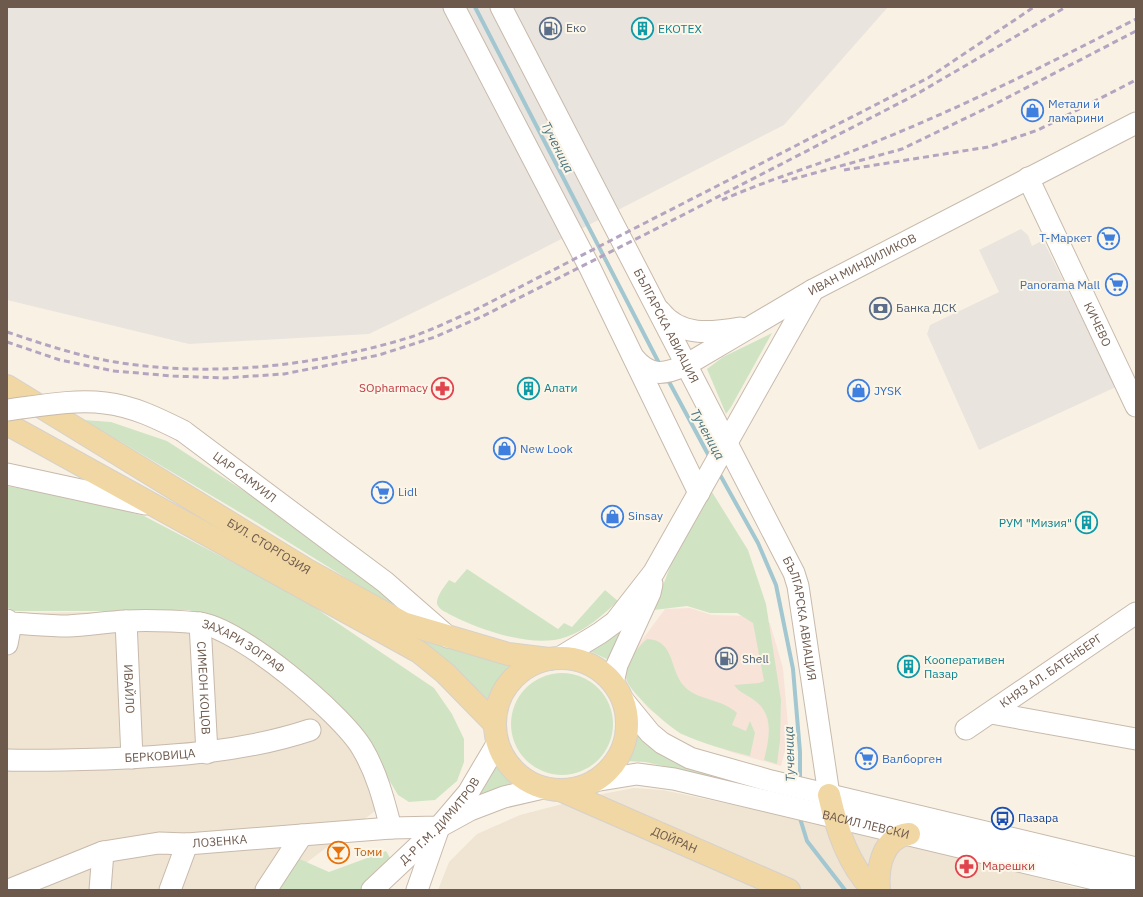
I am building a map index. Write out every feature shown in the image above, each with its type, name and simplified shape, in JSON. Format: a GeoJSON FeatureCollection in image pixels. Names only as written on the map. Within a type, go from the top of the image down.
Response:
{"type":"FeatureCollection","features":[{"type":"Feature","properties":{"kind":"main road","name":"БУЛ. СТОРГОЗИЯ"},"geometry":{"type":"LineString","coordinates":[[7,386],[307,570],[403,623],[508,654],[554,658]]}},
{"type":"Feature","properties":{"kind":"main road","name":"БУЛ. СТОРГОЗИЯ"},"geometry":{"type":"LineString","coordinates":[[7,424],[158,506],[419,652],[445,673],[496,733]]}},
{"type":"Feature","properties":{"kind":"main road"},"geometry":{"type":"LineString","coordinates":[[554,658],[580,660],[598,670],[618,692],[627,718],[626,737],[620,755],[609,770],[594,781],[578,788],[552,789],[528,782],[514,772],[504,759],[496,733],[497,705],[502,694],[517,674],[532,664],[554,658]]}},
{"type":"Feature","properties":{"kind":"main road","name":"ДОЙРАН"},"geometry":{"type":"LineString","coordinates":[[552,789],[789,890]]}},
{"type":"Feature","properties":{"kind":"main road"},"geometry":{"type":"LineString","coordinates":[[829,795],[834,816],[855,868],[873,890]]}},
{"type":"Feature","properties":{"kind":"main road"},"geometry":{"type":"LineString","coordinates":[[879,890],[877,877],[879,865],[883,855],[895,838],[909,834]]}},
{"type":"Feature","properties":{"kind":"street"},"geometry":{"type":"LineString","coordinates":[[454,7],[590,268],[634,358],[702,486]]}},
{"type":"Feature","properties":{"kind":"street","name":"БЪЛГАРСКА АВИАЦИЯ"},"geometry":{"type":"LineString","coordinates":[[501,7],[653,301],[682,367],[790,562],[798,586],[829,795]]}},
{"type":"Feature","properties":{"kind":"street","name":"ИВАН МИНДИЛИКОВ"},"geometry":{"type":"LineString","coordinates":[[554,658],[600,633],[615,622],[654,572],[813,290],[1136,123]]}},
{"type":"Feature","properties":{"kind":"street","name":"КИЧЕВО"},"geometry":{"type":"LineString","coordinates":[[1028,178],[1130,377],[1136,406]]}},
{"type":"Feature","properties":{"kind":"street"},"geometry":{"type":"LineString","coordinates":[[634,358],[642,367],[654,373],[682,367],[748,326],[813,290]]}},
{"type":"Feature","properties":{"kind":"street"},"geometry":{"type":"LineString","coordinates":[[653,301],[671,322],[692,331],[708,333],[748,326]]}},
{"type":"Feature","properties":{"kind":"street","name":"ЦАР САМУИЛ"},"geometry":{"type":"LineString","coordinates":[[7,410],[62,404],[105,403],[139,411],[183,431],[385,582],[448,637]]}},
{"type":"Feature","properties":{"kind":"street"},"geometry":{"type":"LineString","coordinates":[[7,474],[158,506]]}},
{"type":"Feature","properties":{"kind":"street","name":"ИВАН МИНДИЛИКОВ"},"geometry":{"type":"LineString","coordinates":[[618,692],[618,665],[650,593],[654,572]]}},
{"type":"Feature","properties":{"kind":"street","name":"КНЯЗ АЛ. БАТЕНБЕРГ"},"geometry":{"type":"LineString","coordinates":[[966,729],[1136,613]]}},
{"type":"Feature","properties":{"kind":"street","name":"ЗАХАРИ ЗОГРАФ"},"geometry":{"type":"LineString","coordinates":[[9,622],[68,626],[126,621],[200,623],[225,632],[283,670],[349,728],[363,749],[372,769],[383,796],[391,828]]}},
{"type":"Feature","properties":{"kind":"street","name":"ИВАЙЛО"},"geometry":{"type":"LineString","coordinates":[[126,621],[132,758]]}},
{"type":"Feature","properties":{"kind":"street"},"geometry":{"type":"LineString","coordinates":[[7,644],[9,622]]}},
{"type":"Feature","properties":{"kind":"street","name":"СИМЕОН КОЦОВ"},"geometry":{"type":"LineString","coordinates":[[200,623],[207,753]]}},
{"type":"Feature","properties":{"kind":"street","name":"ВАСИЛ ЛЕВСКИ"},"geometry":{"type":"LineString","coordinates":[[618,692],[650,733],[675,751],[770,791]]}},
{"type":"Feature","properties":{"kind":"street"},"geometry":{"type":"LineString","coordinates":[[991,713],[1136,739]]}},
{"type":"Feature","properties":{"kind":"street","name":"БЕРКОВИЦА"},"geometry":{"type":"LineString","coordinates":[[7,760],[132,758],[207,753],[278,741],[310,730]]}},
{"type":"Feature","properties":{"kind":"street","name":"Д-Р Г.М. ДИМИТРОВ"},"geometry":{"type":"LineString","coordinates":[[372,890],[439,827],[468,793],[496,733]]}},
{"type":"Feature","properties":{"kind":"street","name":"ВАСИЛ ЛЕВСКИ"},"geometry":{"type":"LineString","coordinates":[[594,781],[623,775],[655,775],[770,791],[806,800],[834,816],[1136,889]]}},
{"type":"Feature","properties":{"kind":"street"},"geometry":{"type":"LineString","coordinates":[[417,890],[439,827],[470,810],[497,799],[552,789]]}},
{"type":"Feature","properties":{"kind":"street","name":"ВАСИЛ ЛЕВСКИ"},"geometry":{"type":"LineString","coordinates":[[806,800],[829,795],[1136,868]]}},
{"type":"Feature","properties":{"kind":"street","name":"ЛОЗЕНКА"},"geometry":{"type":"LineString","coordinates":[[9,890],[103,852],[159,843],[187,844],[391,828],[439,827]]}},
{"type":"Feature","properties":{"kind":"street"},"geometry":{"type":"LineString","coordinates":[[266,890],[302,836]]}},
{"type":"Feature","properties":{"kind":"street"},"geometry":{"type":"LineString","coordinates":[[170,890],[187,844]]}},
{"type":"Feature","properties":{"kind":"street"},"geometry":{"type":"LineString","coordinates":[[100,890],[103,852]]}},
{"type":"Feature","properties":{"kind":"shaded area"},"geometry":{"type":"Polygon","coordinates":[[[7,7],[888,7],[784,125],[495,273],[369,334],[189,344],[7,300],[7,7]]]}},
{"type":"Feature","properties":{"kind":"shaded area"},"geometry":{"type":"Polygon","coordinates":[[[1021,229],[1028,235],[1032,246],[1043,240],[1116,387],[979,450],[927,334],[930,325],[999,292],[979,250],[1021,229]]]}},
{"type":"Feature","properties":{"kind":"shaded area"},"geometry":{"type":"Polygon","coordinates":[[[690,608],[712,615],[748,616],[770,623],[783,668],[789,736],[781,766],[734,753],[681,734],[648,708],[626,681],[627,666],[630,659],[639,644],[665,609],[690,608]]]}},
{"type":"Feature","properties":{"kind":"shaded area"},"geometry":{"type":"Polygon","coordinates":[[[7,610],[12,613],[190,611],[228,625],[329,700],[395,796],[302,866],[302,890],[7,890],[7,610]]]}},
{"type":"Feature","properties":{"kind":"shaded area"},"geometry":{"type":"Polygon","coordinates":[[[634,788],[663,790],[875,835],[1085,890],[438,890],[449,862],[477,834],[520,815],[597,795],[634,788]]]}},
{"type":"Feature","properties":{"kind":"green space"},"geometry":{"type":"Polygon","coordinates":[[[772,333],[726,414],[707,369],[723,357],[772,333]]]}},
{"type":"Feature","properties":{"kind":"green space"},"geometry":{"type":"Polygon","coordinates":[[[84,420],[111,422],[167,441],[304,530],[394,601],[388,604],[251,519],[84,420]]]}},
{"type":"Feature","properties":{"kind":"green space"},"geometry":{"type":"Polygon","coordinates":[[[7,486],[85,500],[144,516],[299,597],[434,688],[452,714],[464,739],[464,762],[457,781],[435,800],[409,802],[398,795],[370,748],[229,625],[189,610],[110,612],[14,611],[7,607],[7,486]]]}},
{"type":"Feature","properties":{"kind":"green space"},"geometry":{"type":"Polygon","coordinates":[[[712,492],[748,550],[766,604],[781,700],[780,741],[777,764],[764,760],[769,736],[768,720],[765,713],[761,706],[741,692],[734,685],[759,683],[764,681],[753,623],[737,613],[710,613],[687,606],[654,610],[671,564],[712,492]]]}},
{"type":"Feature","properties":{"kind":"green space"},"geometry":{"type":"Polygon","coordinates":[[[194,509],[318,581],[515,664],[497,684],[486,711],[370,617],[192,514],[194,509]]]}},
{"type":"Feature","properties":{"kind":"green space"},"geometry":{"type":"Polygon","coordinates":[[[467,569],[558,629],[564,623],[572,627],[605,590],[618,601],[600,617],[580,631],[566,637],[539,641],[507,636],[463,621],[439,608],[437,601],[441,591],[449,580],[455,583],[467,569]]]}},
{"type":"Feature","properties":{"kind":"green space"},"geometry":{"type":"Polygon","coordinates":[[[627,620],[611,661],[587,650],[627,620]]]}},
{"type":"Feature","properties":{"kind":"green space"},"geometry":{"type":"Polygon","coordinates":[[[647,639],[662,644],[667,650],[679,679],[689,691],[731,708],[737,713],[732,725],[746,731],[750,721],[755,733],[750,756],[707,744],[682,734],[643,702],[630,687],[626,676],[629,664],[635,652],[647,639]]]}},
{"type":"Feature","properties":{"kind":"green space"},"geometry":{"type":"Polygon","coordinates":[[[562,673],[582,677],[590,681],[598,688],[605,696],[609,704],[613,724],[609,744],[605,752],[598,760],[590,767],[582,771],[562,775],[542,771],[534,767],[526,760],[519,752],[515,744],[511,724],[515,704],[519,696],[526,688],[534,681],[542,677],[562,673]]]}},
{"type":"Feature","properties":{"kind":"green space"},"geometry":{"type":"Polygon","coordinates":[[[635,733],[661,755],[676,762],[755,786],[645,762],[626,761],[635,733]]]}},
{"type":"Feature","properties":{"kind":"green space"},"geometry":{"type":"Polygon","coordinates":[[[495,761],[506,777],[520,791],[468,802],[495,761]]]}},
{"type":"Feature","properties":{"kind":"green space"},"geometry":{"type":"Polygon","coordinates":[[[386,851],[393,863],[364,890],[275,890],[295,857],[329,872],[386,851]]]}},
{"type":"Feature","properties":{"kind":"waterway","name":"Тученица"},"geometry":{"type":"LineString","coordinates":[[475,7],[661,367]]}},
{"type":"Feature","properties":{"kind":"waterway","name":"Тученица"},"geometry":{"type":"LineString","coordinates":[[667,378],[710,458]]}},
{"type":"Feature","properties":{"kind":"waterway","name":"Тученица"},"geometry":{"type":"LineString","coordinates":[[719,473],[758,543],[776,585],[793,669],[800,752],[800,782]]}},
{"type":"Feature","properties":{"kind":"waterway","name":"Тученица"},"geometry":{"type":"LineString","coordinates":[[799,815],[807,841],[845,890]]}},
{"type":"Feature","properties":{"kind":"railway"},"geometry":{"type":"LineString","coordinates":[[7,332],[61,349],[115,362],[152,367],[189,369],[227,369],[301,362],[375,347],[411,337],[475,310],[928,78],[1034,7]]}},
{"type":"Feature","properties":{"kind":"railway"},"geometry":{"type":"LineString","coordinates":[[7,342],[60,360],[114,371],[173,376],[224,378],[284,374],[379,355],[435,337],[483,316],[646,234],[915,95],[1066,7]]}},
{"type":"Feature","properties":{"kind":"railway"},"geometry":{"type":"LineString","coordinates":[[722,200],[856,150],[942,114],[1039,68],[1136,19]]}},
{"type":"Feature","properties":{"kind":"railway"},"geometry":{"type":"LineString","coordinates":[[782,182],[902,149],[995,104],[1136,31]]}},
{"type":"Feature","properties":{"kind":"railway"},"geometry":{"type":"LineString","coordinates":[[844,170],[988,147],[1038,130],[1136,80]]}},
{"type":"Feature","properties":{"kind":"place","name":"Еко"},"geometry":{"type":"Point","coordinates":[550,28]}},
{"type":"Feature","properties":{"kind":"place","name":"EKOTEX"},"geometry":{"type":"Point","coordinates":[643,29]}},
{"type":"Feature","properties":{"kind":"place","name":"Метали и ламарини"},"geometry":{"type":"Point","coordinates":[1032,111]}},
{"type":"Feature","properties":{"kind":"place","name":"Т-Маркет"},"geometry":{"type":"Point","coordinates":[1108,238]}},
{"type":"Feature","properties":{"kind":"place","name":"Panorama Mall"},"geometry":{"type":"Point","coordinates":[1116,285]}},
{"type":"Feature","properties":{"kind":"place","name":"Банка ДСК"},"geometry":{"type":"Point","coordinates":[881,308]}},
{"type":"Feature","properties":{"kind":"place","name":"SOpharmacy"},"geometry":{"type":"Point","coordinates":[443,388]}},
{"type":"Feature","properties":{"kind":"place","name":"Алати"},"geometry":{"type":"Point","coordinates":[528,388]}},
{"type":"Feature","properties":{"kind":"place","name":"JYSK"},"geometry":{"type":"Point","coordinates":[859,391]}},
{"type":"Feature","properties":{"kind":"place","name":"New Look"},"geometry":{"type":"Point","coordinates":[504,449]}},
{"type":"Feature","properties":{"kind":"place","name":"Lidl"},"geometry":{"type":"Point","coordinates":[382,492]}},
{"type":"Feature","properties":{"kind":"place","name":"Sinsay"},"geometry":{"type":"Point","coordinates":[612,516]}},
{"type":"Feature","properties":{"kind":"place","name":"РУМ \"Мизия\""},"geometry":{"type":"Point","coordinates":[1087,523]}},
{"type":"Feature","properties":{"kind":"place","name":"Shell"},"geometry":{"type":"Point","coordinates":[727,659]}},
{"type":"Feature","properties":{"kind":"place","name":"Кооперативен Пазар"},"geometry":{"type":"Point","coordinates":[908,667]}},
{"type":"Feature","properties":{"kind":"place","name":"Валборген"},"geometry":{"type":"Point","coordinates":[867,759]}},
{"type":"Feature","properties":{"kind":"place","name":"Пазара"},"geometry":{"type":"Point","coordinates":[1002,818]}},
{"type":"Feature","properties":{"kind":"place","name":"Томи"},"geometry":{"type":"Point","coordinates":[339,852]}},
{"type":"Feature","properties":{"kind":"place","name":"Марешки"},"geometry":{"type":"Point","coordinates":[967,866]}}]}
